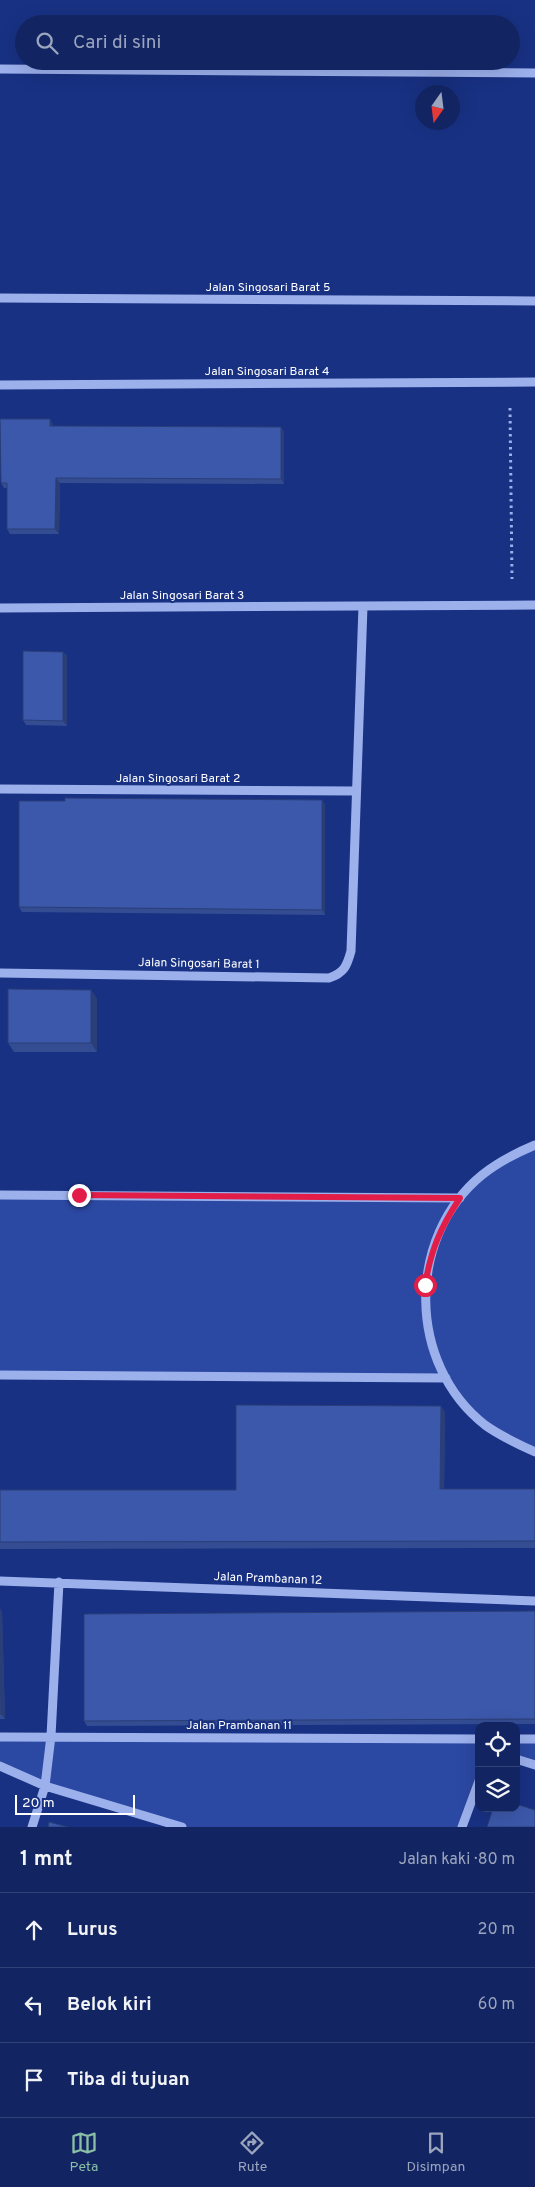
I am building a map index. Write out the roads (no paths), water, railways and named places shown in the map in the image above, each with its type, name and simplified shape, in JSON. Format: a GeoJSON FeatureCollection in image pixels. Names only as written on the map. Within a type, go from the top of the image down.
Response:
{"type":"FeatureCollection","features":[{"type":"Feature","properties":{"kind":"street"},"geometry":{"type":"LineString","coordinates":[[0,69],[15,69]]}},
{"type":"Feature","properties":{"kind":"street"},"geometry":{"type":"LineString","coordinates":[[134,70],[535,73]]}},
{"type":"Feature","properties":{"kind":"street","name":"Jalan Singosari Barat 5"},"geometry":{"type":"LineString","coordinates":[[0,298],[535,301]]}},
{"type":"Feature","properties":{"kind":"street","name":"Jalan Singosari Barat 4"},"geometry":{"type":"LineString","coordinates":[[0,385],[535,382]]}},
{"type":"Feature","properties":{"kind":"street","name":"Jalan Singosari Barat 3"},"geometry":{"type":"LineString","coordinates":[[0,608],[535,605]]}},
{"type":"Feature","properties":{"kind":"street","name":"Jalan Singosari Barat 1"},"geometry":{"type":"LineString","coordinates":[[0,973],[329,978],[340,974],[346,967],[351,951],[363,606]]}},
{"type":"Feature","properties":{"kind":"street","name":"Jalan Singosari Barat 2"},"geometry":{"type":"LineString","coordinates":[[0,789],[356,792]]}},
{"type":"Feature","properties":{"kind":"street"},"geometry":{"type":"LineString","coordinates":[[535,1145],[508,1157],[482,1175],[460,1198],[442,1225],[431,1254],[425,1285],[426,1318],[432,1348],[446,1378],[463,1402],[484,1424],[510,1441],[535,1452]]}},
{"type":"Feature","properties":{"kind":"street"},"geometry":{"type":"LineString","coordinates":[[0,1195],[460,1198]]}},
{"type":"Feature","properties":{"kind":"street"},"geometry":{"type":"LineString","coordinates":[[0,1375],[446,1378]]}},
{"type":"Feature","properties":{"kind":"street","name":"Jalan Prambanan 12"},"geometry":{"type":"LineString","coordinates":[[0,1581],[535,1602]]}},
{"type":"Feature","properties":{"kind":"street"},"geometry":{"type":"LineString","coordinates":[[32,1827],[45,1786],[51,1736],[59,1582]]}},
{"type":"Feature","properties":{"kind":"street","name":"Jalan Prambanan 11"},"geometry":{"type":"LineString","coordinates":[[0,1737],[475,1739]]}},
{"type":"Feature","properties":{"kind":"street"},"geometry":{"type":"LineString","coordinates":[[520,1739],[535,1740]]}},
{"type":"Feature","properties":{"kind":"street"},"geometry":{"type":"LineString","coordinates":[[520,1761],[535,1765]]}},
{"type":"Feature","properties":{"kind":"street"},"geometry":{"type":"LineString","coordinates":[[0,1766],[45,1786],[182,1827]]}},
{"type":"Feature","properties":{"kind":"street"},"geometry":{"type":"LineString","coordinates":[[462,1827],[475,1792]]}}]}
